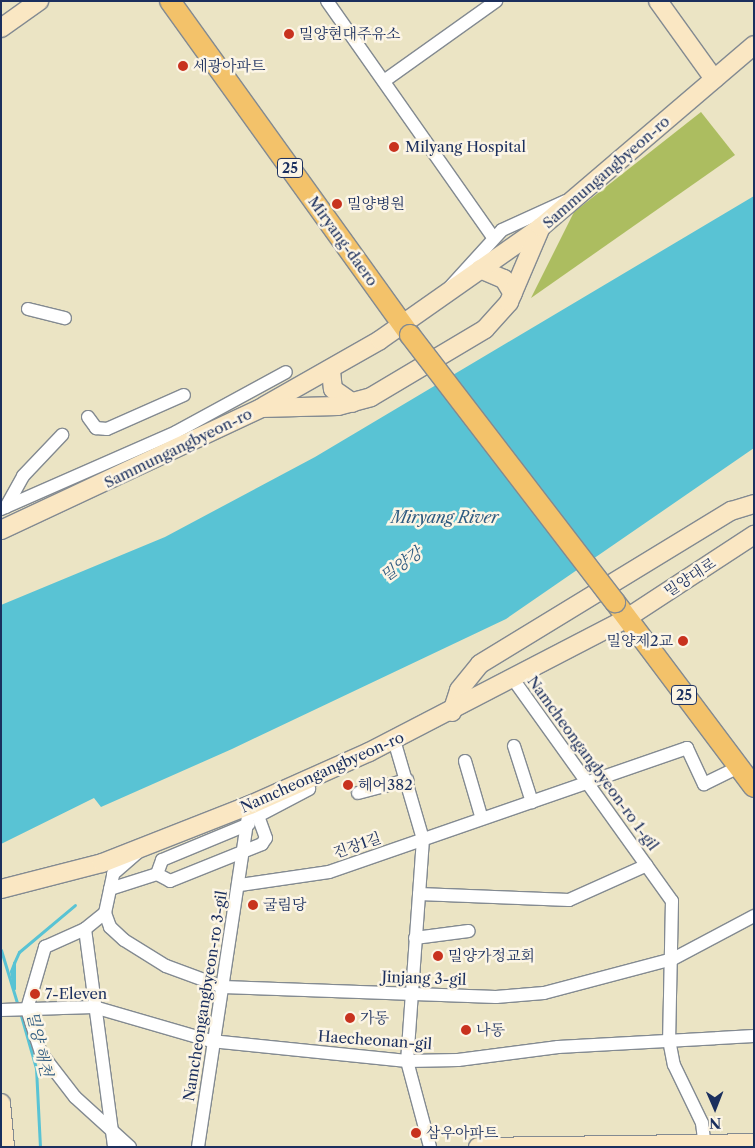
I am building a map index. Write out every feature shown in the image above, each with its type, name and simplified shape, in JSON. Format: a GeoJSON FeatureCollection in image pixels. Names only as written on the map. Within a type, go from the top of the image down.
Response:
{"type":"FeatureCollection","features":[{"type":"Feature","properties":{"kind":"main road","name":"Miryang-daero"},"geometry":{"type":"LineString","coordinates":[[170,1],[406,329],[627,618]]}},
{"type":"Feature","properties":{"kind":"main road","name":"25"},"geometry":{"type":"LineString","coordinates":[[627,618],[749,777]]}},
{"type":"Feature","properties":{"kind":"street"},"geometry":{"type":"LineString","coordinates":[[327,1],[493,237]]}},
{"type":"Feature","properties":{"kind":"street"},"geometry":{"type":"LineString","coordinates":[[384,81],[496,1]]}},
{"type":"Feature","properties":{"kind":"street"},"geometry":{"type":"LineString","coordinates":[[658,1],[714,79]]}},
{"type":"Feature","properties":{"kind":"street"},"geometry":{"type":"LineString","coordinates":[[1,28],[32,3]]}},
{"type":"Feature","properties":{"kind":"street","name":"Sammungangbyeon-ro"},"geometry":{"type":"LineString","coordinates":[[1,530],[262,408],[352,403],[372,397],[485,329],[503,312],[513,294],[541,227],[754,45]]}},
{"type":"Feature","properties":{"kind":"street"},"geometry":{"type":"LineString","coordinates":[[446,293],[493,237],[576,197]]}},
{"type":"Feature","properties":{"kind":"street"},"geometry":{"type":"LineString","coordinates":[[262,408],[406,329],[446,293],[541,227]]}},
{"type":"Feature","properties":{"kind":"street"},"geometry":{"type":"LineString","coordinates":[[480,269],[504,279],[513,294]]}},
{"type":"Feature","properties":{"kind":"street"},"geometry":{"type":"LineString","coordinates":[[28,309],[65,318]]}},
{"type":"Feature","properties":{"kind":"street"},"geometry":{"type":"LineString","coordinates":[[332,371],[333,389],[352,403]]}},
{"type":"Feature","properties":{"kind":"street"},"geometry":{"type":"LineString","coordinates":[[4,508],[176,432],[286,372]]}},
{"type":"Feature","properties":{"kind":"street"},"geometry":{"type":"LineString","coordinates":[[88,417],[96,428],[107,429],[184,395]]}},
{"type":"Feature","properties":{"kind":"street"},"geometry":{"type":"LineString","coordinates":[[4,508],[23,476],[62,435]]}},
{"type":"Feature","properties":{"kind":"street"},"geometry":{"type":"LineString","coordinates":[[452,712],[459,690],[480,664],[731,512],[754,504]]}},
{"type":"Feature","properties":{"kind":"street"},"geometry":{"type":"LineString","coordinates":[[731,512],[742,519],[751,537]]}},
{"type":"Feature","properties":{"kind":"street","name":"밀양대로"},"geometry":{"type":"LineString","coordinates":[[627,618],[751,537]]}},
{"type":"Feature","properties":{"kind":"street","name":"Namcheongangbyeon-ro"},"geometry":{"type":"LineString","coordinates":[[1,889],[74,870],[143,847],[250,806],[452,712],[627,618]]}},
{"type":"Feature","properties":{"kind":"street"},"geometry":{"type":"LineString","coordinates":[[480,664],[482,680],[493,690]]}},
{"type":"Feature","properties":{"kind":"street","name":"Namcheongangbyeon-ro 1-gil"},"geometry":{"type":"LineString","coordinates":[[513,679],[672,900],[673,959],[670,1040],[674,1065],[702,1123],[705,1145]]}},
{"type":"Feature","properties":{"kind":"street"},"geometry":{"type":"LineString","coordinates":[[394,740],[423,839],[410,994],[407,1061],[430,1147]]}},
{"type":"Feature","properties":{"kind":"street"},"geometry":{"type":"LineString","coordinates":[[514,746],[532,802]]}},
{"type":"Feature","properties":{"kind":"street","name":"진장1길"},"geometry":{"type":"LineString","coordinates":[[240,885],[328,872],[687,748],[704,784],[749,777]]}},
{"type":"Feature","properties":{"kind":"street"},"geometry":{"type":"LineString","coordinates":[[465,761],[482,819]]}},
{"type":"Feature","properties":{"kind":"street"},"geometry":{"type":"LineString","coordinates":[[358,793],[407,780]]}},
{"type":"Feature","properties":{"kind":"street"},"geometry":{"type":"LineString","coordinates":[[110,889],[157,874],[170,881],[245,850],[266,838],[258,816],[309,789]]}},
{"type":"Feature","properties":{"kind":"street","name":"Namcheongangbyeon-ro 3-gil"},"geometry":{"type":"LineString","coordinates":[[198,1147],[211,1041],[223,987],[240,885],[250,806]]}},
{"type":"Feature","properties":{"kind":"street"},"geometry":{"type":"LineString","coordinates":[[157,874],[162,860],[249,824]]}},
{"type":"Feature","properties":{"kind":"street"},"geometry":{"type":"LineString","coordinates":[[130,1147],[75,1097],[41,1053],[27,1009],[45,947],[85,929],[105,912],[113,874],[143,847]]}},
{"type":"Feature","properties":{"kind":"street","name":"Namcheongangbyeon-ro 1-gil"},"geometry":{"type":"LineString","coordinates":[[419,894],[569,900],[647,865]]}},
{"type":"Feature","properties":{"kind":"street"},"geometry":{"type":"LineString","coordinates":[[74,870],[113,874]]}},
{"type":"Feature","properties":{"kind":"street","name":"Jinjang 3-gil"},"geometry":{"type":"LineString","coordinates":[[105,912],[110,927],[124,940],[166,966],[223,987],[410,994],[544,993],[673,959],[754,916]]}},
{"type":"Feature","properties":{"kind":"street"},"geometry":{"type":"LineString","coordinates":[[85,929],[114,1147]]}},
{"type":"Feature","properties":{"kind":"street"},"geometry":{"type":"LineString","coordinates":[[415,938],[470,931]]}},
{"type":"Feature","properties":{"kind":"street","name":"Haecheonan-gil"},"geometry":{"type":"LineString","coordinates":[[1,1010],[94,1008],[211,1041],[407,1061],[670,1040],[754,1036]]}},
{"type":"Feature","properties":{"kind":"street"},"geometry":{"type":"LineString","coordinates":[[1,1103],[6,1147]]}},
{"type":"Feature","properties":{"kind":"street"},"geometry":{"type":"LineString","coordinates":[[478,1147],[754,1143]]}},
{"type":"Feature","properties":{"kind":"green space"},"geometry":{"type":"Polygon","coordinates":[[[701,112],[735,155],[531,298],[574,212],[701,112]]]}},
{"type":"Feature","properties":{"kind":"water","name":"Miryang River"},"geometry":{"type":"Polygon","coordinates":[[[754,196],[754,448],[506,619],[232,749],[101,807],[94,798],[1,844],[1,605],[165,537],[315,457],[754,196]]]}},
{"type":"Feature","properties":{"kind":"waterway","name":"밀양 해천"},"geometry":{"type":"LineString","coordinates":[[14,963],[14,988],[11,971],[14,963],[19,952],[75,905]]}},
{"type":"Feature","properties":{"kind":"waterway","name":"밀양 해천"},"geometry":{"type":"LineString","coordinates":[[1,950],[18,1006]]}},
{"type":"Feature","properties":{"kind":"waterway","name":"밀양 해천"},"geometry":{"type":"LineString","coordinates":[[20,1012],[36,1068],[40,1147]]}},
{"type":"Feature","properties":{"kind":"place","name":"밀양현대주유소"},"geometry":{"type":"Point","coordinates":[289,34]}},
{"type":"Feature","properties":{"kind":"place","name":"세광아파트"},"geometry":{"type":"Point","coordinates":[183,66]}},
{"type":"Feature","properties":{"kind":"place","name":"Milyang Hospital"},"geometry":{"type":"Point","coordinates":[394,147]}},
{"type":"Feature","properties":{"kind":"place","name":"밀양병원"},"geometry":{"type":"Point","coordinates":[337,204]}},
{"type":"Feature","properties":{"kind":"place","name":"밀양제2교"},"geometry":{"type":"Point","coordinates":[683,641]}},
{"type":"Feature","properties":{"kind":"place","name":"헤어382"},"geometry":{"type":"Point","coordinates":[348,785]}},
{"type":"Feature","properties":{"kind":"place","name":"굴림당"},"geometry":{"type":"Point","coordinates":[253,905]}},
{"type":"Feature","properties":{"kind":"place","name":"밀양가정교회"},"geometry":{"type":"Point","coordinates":[438,956]}},
{"type":"Feature","properties":{"kind":"place","name":"7-Eleven"},"geometry":{"type":"Point","coordinates":[35,994]}},
{"type":"Feature","properties":{"kind":"place","name":"가동"},"geometry":{"type":"Point","coordinates":[350,1018]}},
{"type":"Feature","properties":{"kind":"place","name":"나동"},"geometry":{"type":"Point","coordinates":[466,1030]}},
{"type":"Feature","properties":{"kind":"place","name":"삼우아파트"},"geometry":{"type":"Point","coordinates":[416,1133]}},
{"type":"Feature","properties":{"kind":"water label","name":"밀양강"},"geometry":{"type":"Point","coordinates":[401,564]}}]}
